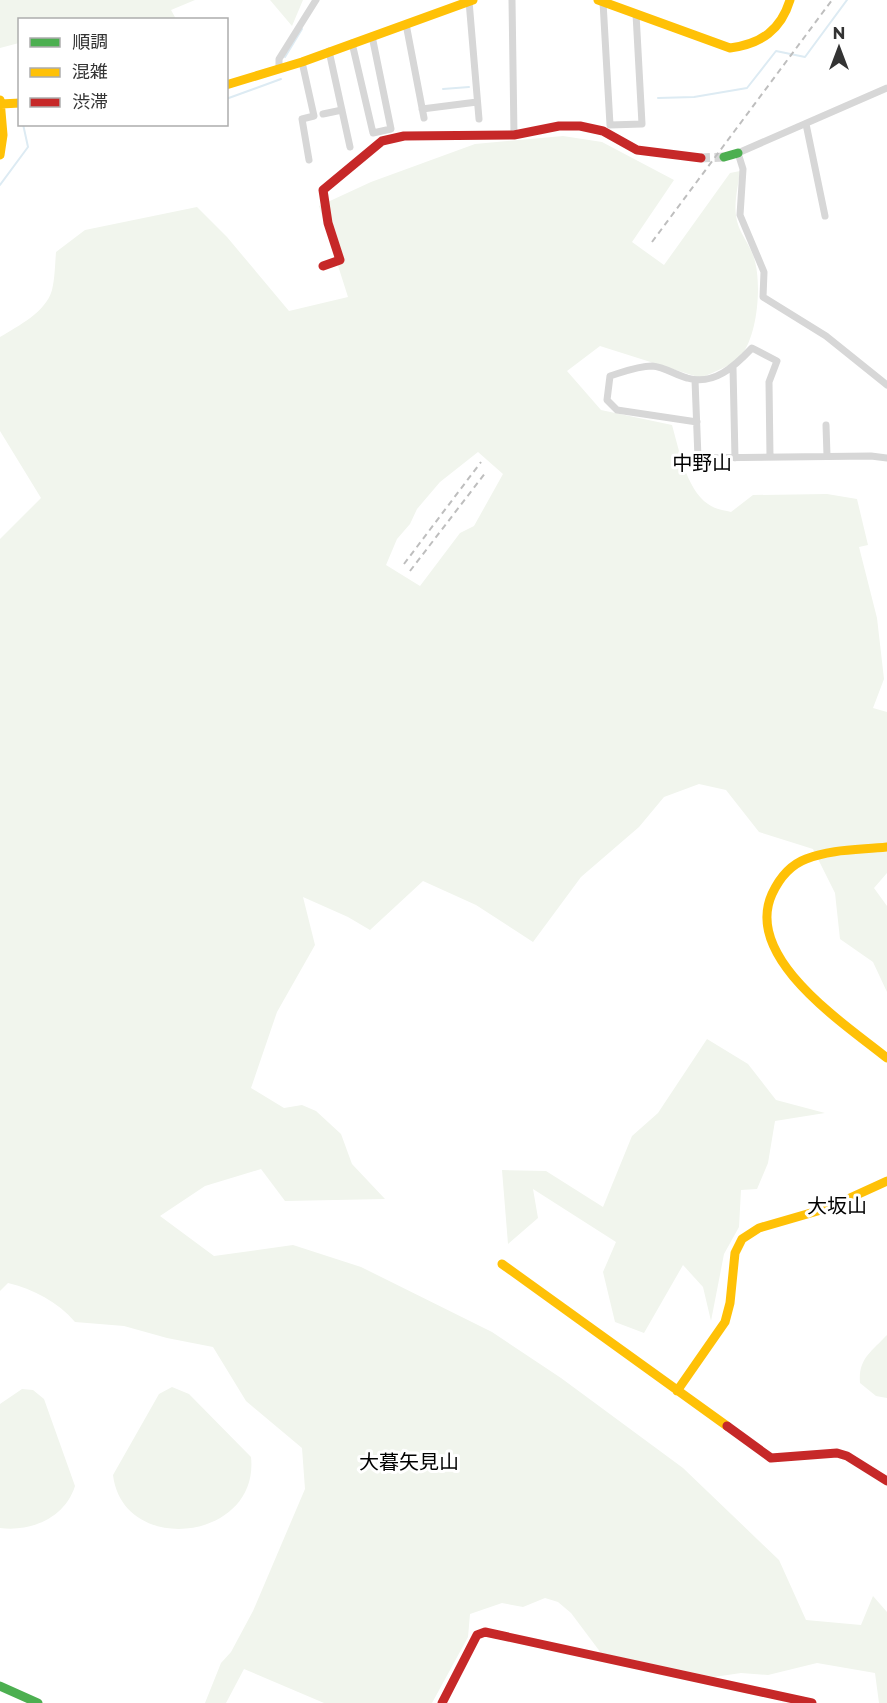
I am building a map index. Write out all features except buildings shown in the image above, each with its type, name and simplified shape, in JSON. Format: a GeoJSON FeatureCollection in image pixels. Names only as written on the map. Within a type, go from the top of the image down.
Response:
{"type":"FeatureCollection","features":[{"type":"Feature","properties":{"kind":"street"},"geometry":{"type":"LineString","coordinates":[[279,69],[279,59],[316,0]]}},
{"type":"Feature","properties":{"kind":"street"},"geometry":{"type":"LineString","coordinates":[[512,0],[514,135]]}},
{"type":"Feature","properties":{"kind":"street"},"geometry":{"type":"LineString","coordinates":[[636,14],[642,124],[610,125],[600,1],[636,14],[713,43],[730,48],[758,43],[776,30],[790,0]]}},
{"type":"Feature","properties":{"kind":"street"},"geometry":{"type":"LineString","coordinates":[[228,84],[302,62],[471,1],[479,118]]}},
{"type":"Feature","properties":{"kind":"street"},"geometry":{"type":"LineString","coordinates":[[406,24],[424,118]]}},
{"type":"Feature","properties":{"kind":"street"},"geometry":{"type":"LineString","coordinates":[[352,43],[373,133],[392,129],[372,36]]}},
{"type":"Feature","properties":{"kind":"street"},"geometry":{"type":"LineString","coordinates":[[329,51],[350,147]]}},
{"type":"Feature","properties":{"kind":"street"},"geometry":{"type":"LineString","coordinates":[[302,62],[314,116],[302,119],[309,160]]}},
{"type":"Feature","properties":{"kind":"street"},"geometry":{"type":"LineString","coordinates":[[724,156],[738,153],[887,88]]}},
{"type":"Feature","properties":{"kind":"street"},"geometry":{"type":"LineString","coordinates":[[0,155],[3,135],[1,102],[18,103]]}},
{"type":"Feature","properties":{"kind":"street"},"geometry":{"type":"LineString","coordinates":[[422,109],[477,102]]}},
{"type":"Feature","properties":{"kind":"street"},"geometry":{"type":"LineString","coordinates":[[323,114],[342,110]]}},
{"type":"Feature","properties":{"kind":"street"},"geometry":{"type":"LineString","coordinates":[[806,124],[825,216]]}},
{"type":"Feature","properties":{"kind":"street"},"geometry":{"type":"LineString","coordinates":[[323,266],[340,260],[328,223],[323,190],[382,141],[404,136],[514,135],[559,126],[580,126],[603,131],[637,150],[701,158]]}},
{"type":"Feature","properties":{"kind":"street"},"geometry":{"type":"LineString","coordinates":[[738,153],[742,169],[740,215],[764,272],[763,297],[826,336],[887,386]]}},
{"type":"Feature","properties":{"kind":"street"},"geometry":{"type":"LineString","coordinates":[[697,422],[616,410],[607,400],[610,376],[650,366],[695,380],[708,380],[733,368],[752,348],[777,361],[769,382],[770,457]]}},
{"type":"Feature","properties":{"kind":"street"},"geometry":{"type":"LineString","coordinates":[[733,368],[735,458]]}},
{"type":"Feature","properties":{"kind":"street"},"geometry":{"type":"LineString","coordinates":[[695,380],[698,458],[827,456],[887,458]]}},
{"type":"Feature","properties":{"kind":"street"},"geometry":{"type":"LineString","coordinates":[[826,425],[827,456]]}},
{"type":"Feature","properties":{"kind":"street"},"geometry":{"type":"LineString","coordinates":[[887,847],[818,855],[795,864],[787,871],[773,894],[767,909],[766,928],[772,946],[782,961],[811,992],[887,1058]]}},
{"type":"Feature","properties":{"kind":"street"},"geometry":{"type":"LineString","coordinates":[[677,1390],[688,1371],[715,1342],[724,1325],[730,1309],[735,1259],[740,1241],[750,1233],[783,1220],[819,1211],[887,1181]]}},
{"type":"Feature","properties":{"kind":"street"},"geometry":{"type":"LineString","coordinates":[[502,1264],[771,1458],[837,1453],[847,1456],[887,1481]]}},
{"type":"Feature","properties":{"kind":"street"},"geometry":{"type":"LineString","coordinates":[[442,1703],[477,1635],[484,1632],[812,1703]]}},
{"type":"Feature","properties":{"kind":"street"},"geometry":{"type":"LineString","coordinates":[[0,1686],[38,1703]]}},
{"type":"Feature","properties":{"kind":"shaded area"},"geometry":{"type":"Polygon","coordinates":[[[0,0],[195,0],[171,10],[175,18],[18,18],[18,43],[0,48],[0,0]]]}},
{"type":"Feature","properties":{"kind":"shaded area"},"geometry":{"type":"Polygon","coordinates":[[[270,0],[303,0],[292,26],[270,0]]]}},
{"type":"Feature","properties":{"kind":"shaded area"},"geometry":{"type":"Polygon","coordinates":[[[563,136],[602,142],[674,180],[632,242],[664,265],[730,173],[740,171],[736,215],[740,230],[754,258],[758,281],[755,322],[747,347],[741,356],[728,366],[701,378],[600,346],[567,371],[601,410],[672,425],[681,457],[694,489],[713,507],[731,512],[753,495],[827,494],[857,499],[868,545],[859,547],[877,618],[884,679],[873,708],[887,712],[887,873],[874,888],[887,906],[887,992],[873,962],[840,939],[835,893],[813,849],[759,832],[726,790],[699,784],[664,797],[639,827],[581,877],[533,942],[476,905],[423,881],[370,930],[348,917],[303,897],[315,945],[277,1012],[251,1088],[284,1108],[302,1105],[316,1111],[341,1134],[352,1164],[385,1199],[285,1201],[261,1169],[205,1186],[160,1216],[214,1256],[293,1245],[361,1267],[492,1332],[561,1378],[683,1468],[779,1560],[806,1620],[861,1625],[873,1596],[887,1612],[887,1703],[879,1703],[875,1673],[817,1663],[768,1675],[741,1673],[714,1677],[601,1653],[571,1613],[558,1602],[545,1598],[523,1607],[502,1603],[470,1614],[468,1637],[432,1703],[324,1703],[244,1669],[226,1703],[205,1703],[221,1663],[231,1652],[253,1611],[305,1489],[302,1448],[246,1401],[213,1347],[167,1338],[124,1326],[75,1322],[53,1302],[27,1289],[8,1283],[0,1291],[0,539],[41,498],[0,431],[0,337],[30,318],[44,305],[52,290],[56,252],[85,230],[197,207],[227,237],[289,311],[348,297],[319,206],[371,182],[475,144],[563,136]],[[478,452],[440,482],[417,509],[410,524],[397,539],[386,565],[420,586],[460,533],[474,526],[503,474],[478,452]]]}},
{"type":"Feature","properties":{"kind":"shaded area"},"geometry":{"type":"Polygon","coordinates":[[[707,1039],[748,1064],[776,1100],[825,1113],[775,1121],[768,1163],[757,1189],[741,1190],[739,1227],[724,1254],[711,1321],[703,1287],[683,1265],[644,1333],[615,1322],[603,1272],[616,1242],[533,1189],[538,1218],[508,1244],[502,1170],[546,1171],[603,1207],[632,1136],[658,1113],[707,1039]]]}},
{"type":"Feature","properties":{"kind":"shaded area"},"geometry":{"type":"Polygon","coordinates":[[[887,1335],[887,1398],[876,1396],[860,1383],[860,1375],[867,1356],[887,1335]]]}},
{"type":"Feature","properties":{"kind":"shaded area"},"geometry":{"type":"Polygon","coordinates":[[[172,1387],[189,1394],[251,1457],[248,1485],[235,1507],[214,1521],[189,1528],[163,1527],[140,1519],[122,1501],[113,1475],[159,1394],[172,1387]]]}},
{"type":"Feature","properties":{"kind":"shaded area"},"geometry":{"type":"Polygon","coordinates":[[[22,1389],[33,1390],[44,1399],[75,1486],[63,1507],[45,1520],[23,1528],[0,1528],[0,1404],[22,1389]]]}},
{"type":"Feature","properties":{"kind":"waterway"},"geometry":{"type":"LineString","coordinates":[[658,98],[694,97],[747,88],[776,51],[805,57],[847,0]]}},
{"type":"Feature","properties":{"kind":"waterway"},"geometry":{"type":"LineString","coordinates":[[285,57],[302,29]]}},
{"type":"Feature","properties":{"kind":"waterway"},"geometry":{"type":"LineString","coordinates":[[228,98],[281,79]]}},
{"type":"Feature","properties":{"kind":"waterway"},"geometry":{"type":"LineString","coordinates":[[443,89],[469,87]]}},
{"type":"Feature","properties":{"kind":"waterway"},"geometry":{"type":"LineString","coordinates":[[0,185],[28,147],[23,126]]}},
{"type":"Feature","properties":{"kind":"tunnel"},"geometry":{"type":"LineString","coordinates":[[701,158],[724,157]]}},
{"type":"Feature","properties":{"kind":"railway"},"geometry":{"type":"LineString","coordinates":[[652,242],[832,0]]}},
{"type":"Feature","properties":{"kind":"railway"},"geometry":{"type":"LineString","coordinates":[[404,564],[481,462]]}},
{"type":"Feature","properties":{"kind":"railway"},"geometry":{"type":"LineString","coordinates":[[410,571],[486,472]]}},
{"type":"Feature","properties":{"kind":"traffic: fast"},"geometry":{"type":"LineString","coordinates":[[724,157],[738,153]]}},
{"type":"Feature","properties":{"kind":"traffic: fast"},"geometry":{"type":"LineString","coordinates":[[0,1686],[38,1703]]}},
{"type":"Feature","properties":{"kind":"traffic: slow"},"geometry":{"type":"LineString","coordinates":[[228,84],[302,62],[473,0]]}},
{"type":"Feature","properties":{"kind":"traffic: slow"},"geometry":{"type":"LineString","coordinates":[[598,0],[730,48],[751,43],[768,34],[781,20],[790,0]]}},
{"type":"Feature","properties":{"kind":"traffic: slow"},"geometry":{"type":"LineString","coordinates":[[0,100],[3,135],[0,155]]}},
{"type":"Feature","properties":{"kind":"traffic: slow"},"geometry":{"type":"LineString","coordinates":[[1,104],[18,103]]}},
{"type":"Feature","properties":{"kind":"traffic: slow"},"geometry":{"type":"LineString","coordinates":[[887,847],[835,852],[800,862],[786,873],[775,888],[767,918],[772,942],[785,965],[803,987],[847,1027],[887,1058]]}},
{"type":"Feature","properties":{"kind":"traffic: slow"},"geometry":{"type":"LineString","coordinates":[[677,1391],[725,1322],[730,1303],[735,1253],[742,1239],[759,1228],[828,1208],[887,1181]]}},
{"type":"Feature","properties":{"kind":"traffic: slow"},"geometry":{"type":"LineString","coordinates":[[502,1264],[727,1426]]}},
{"type":"Feature","properties":{"kind":"traffic: jam"},"geometry":{"type":"LineString","coordinates":[[323,266],[340,260],[328,223],[323,190],[382,141],[404,136],[514,135],[559,126],[580,126],[603,131],[637,150],[701,158]]}},
{"type":"Feature","properties":{"kind":"traffic: jam"},"geometry":{"type":"LineString","coordinates":[[727,1426],[771,1458],[837,1453],[847,1456],[887,1481]]}},
{"type":"Feature","properties":{"kind":"traffic: jam"},"geometry":{"type":"LineString","coordinates":[[442,1703],[477,1635],[485,1632],[812,1703]]}},
{"type":"Feature","properties":{"kind":"district","name":"中野山"},"geometry":{"type":"Point","coordinates":[702,463]}},
{"type":"Feature","properties":{"kind":"district","name":"大坂山"},"geometry":{"type":"Point","coordinates":[837,1206]}},
{"type":"Feature","properties":{"kind":"district","name":"大暮矢見山"},"geometry":{"type":"Point","coordinates":[409,1462]}}]}
